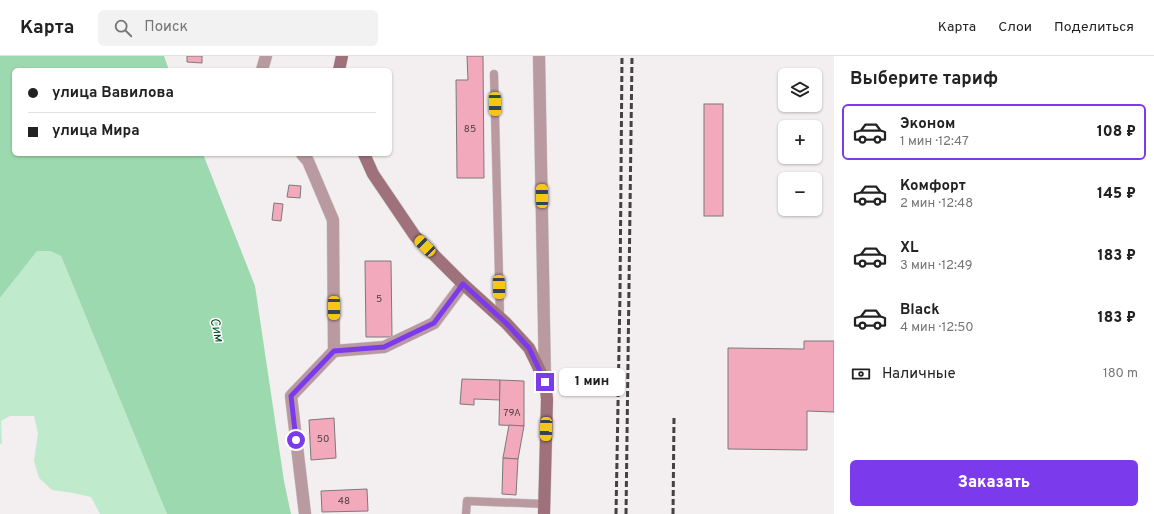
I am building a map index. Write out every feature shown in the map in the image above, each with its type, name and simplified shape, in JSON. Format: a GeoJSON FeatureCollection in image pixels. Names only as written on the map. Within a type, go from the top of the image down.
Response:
{"type":"FeatureCollection","features":[{"type":"Feature","properties":{"kind":"street"},"geometry":{"type":"LineString","coordinates":[[263,68],[266,56]]}},
{"type":"Feature","properties":{"kind":"street"},"geometry":{"type":"LineString","coordinates":[[339,68],[342,56]]}},
{"type":"Feature","properties":{"kind":"street"},"geometry":{"type":"LineString","coordinates":[[539,56],[545,382],[547,399],[544,509]]}},
{"type":"Feature","properties":{"kind":"street"},"geometry":{"type":"LineString","coordinates":[[304,156],[308,161],[333,220],[334,351]]}},
{"type":"Feature","properties":{"kind":"street"},"geometry":{"type":"LineString","coordinates":[[365,156],[374,174],[415,236],[463,284],[500,317],[529,348],[545,382]]}},
{"type":"Feature","properties":{"kind":"street"},"geometry":{"type":"LineString","coordinates":[[304,514],[291,396],[334,351],[384,347],[434,323],[463,284]]}},
{"type":"Feature","properties":{"kind":"lane"},"geometry":{"type":"LineString","coordinates":[[494,74],[500,317]]}},
{"type":"Feature","properties":{"kind":"lane"},"geometry":{"type":"LineString","coordinates":[[466,514],[467,501],[544,509]]}},
{"type":"Feature","properties":{"kind":"shaded area"},"geometry":{"type":"Polygon","coordinates":[[[37,251],[50,251],[61,256],[167,514],[100,514],[91,497],[52,490],[39,478],[34,461],[38,433],[34,416],[10,416],[1,421],[2,444],[0,444],[0,298],[37,251]]]}},
{"type":"Feature","properties":{"kind":"water","name":"Сим"},"geometry":{"type":"Polygon","coordinates":[[[0,56],[164,56],[168,68],[12,68],[12,156],[204,156],[255,286],[284,481],[291,514],[167,514],[61,256],[50,251],[37,251],[0,298],[0,56]]]}},
{"type":"Feature","properties":{"kind":"building"},"geometry":{"type":"Polygon","coordinates":[[[187,56],[202,56],[202,63],[187,62],[187,56]]]}},
{"type":"Feature","properties":{"kind":"building"},"geometry":{"type":"Polygon","coordinates":[[[467,56],[483,56],[484,178],[457,178],[456,80],[468,80],[467,56]]]}},
{"type":"Feature","properties":{"kind":"building"},"geometry":{"type":"Polygon","coordinates":[[[704,104],[723,104],[723,216],[704,216],[704,104]]]}},
{"type":"Feature","properties":{"kind":"building"},"geometry":{"type":"Polygon","coordinates":[[[289,185],[301,186],[300,198],[287,197],[289,185]]]}},
{"type":"Feature","properties":{"kind":"building"},"geometry":{"type":"Polygon","coordinates":[[[274,203],[283,204],[281,221],[272,220],[274,203]]]}},
{"type":"Feature","properties":{"kind":"building"},"geometry":{"type":"Polygon","coordinates":[[[365,261],[391,261],[392,337],[366,337],[365,261]]]}},
{"type":"Feature","properties":{"kind":"building"},"geometry":{"type":"Polygon","coordinates":[[[804,341],[834,341],[834,412],[807,411],[807,450],[728,449],[728,348],[804,349],[804,341]]]}},
{"type":"Feature","properties":{"kind":"building"},"geometry":{"type":"Polygon","coordinates":[[[462,379],[500,380],[500,400],[474,399],[474,405],[460,404],[462,379]]]}},
{"type":"Feature","properties":{"kind":"building"},"geometry":{"type":"Polygon","coordinates":[[[500,380],[524,381],[524,426],[499,425],[500,380]]]}},
{"type":"Feature","properties":{"kind":"building"},"geometry":{"type":"Polygon","coordinates":[[[334,418],[336,458],[311,460],[309,420],[334,418]]]}},
{"type":"Feature","properties":{"kind":"building"},"geometry":{"type":"Polygon","coordinates":[[[509,425],[524,426],[518,459],[503,458],[509,425]]]}},
{"type":"Feature","properties":{"kind":"building"},"geometry":{"type":"Polygon","coordinates":[[[503,458],[518,459],[516,495],[502,494],[503,458]]]}},
{"type":"Feature","properties":{"kind":"building"},"geometry":{"type":"Polygon","coordinates":[[[367,489],[368,511],[322,512],[321,491],[367,489]]]}},
{"type":"Feature","properties":{"kind":"railway"},"geometry":{"type":"LineString","coordinates":[[616,514],[622,56]]}},
{"type":"Feature","properties":{"kind":"railway"},"geometry":{"type":"LineString","coordinates":[[626,514],[632,56]]}},
{"type":"Feature","properties":{"kind":"railway"},"geometry":{"type":"LineString","coordinates":[[673,514],[674,417]]}},
{"type":"Feature","properties":{"kind":"route"},"geometry":{"type":"LineString","coordinates":[[296,440],[291,396],[334,351],[384,347],[434,323],[463,284],[506,323],[529,348],[545,382]]}}]}
